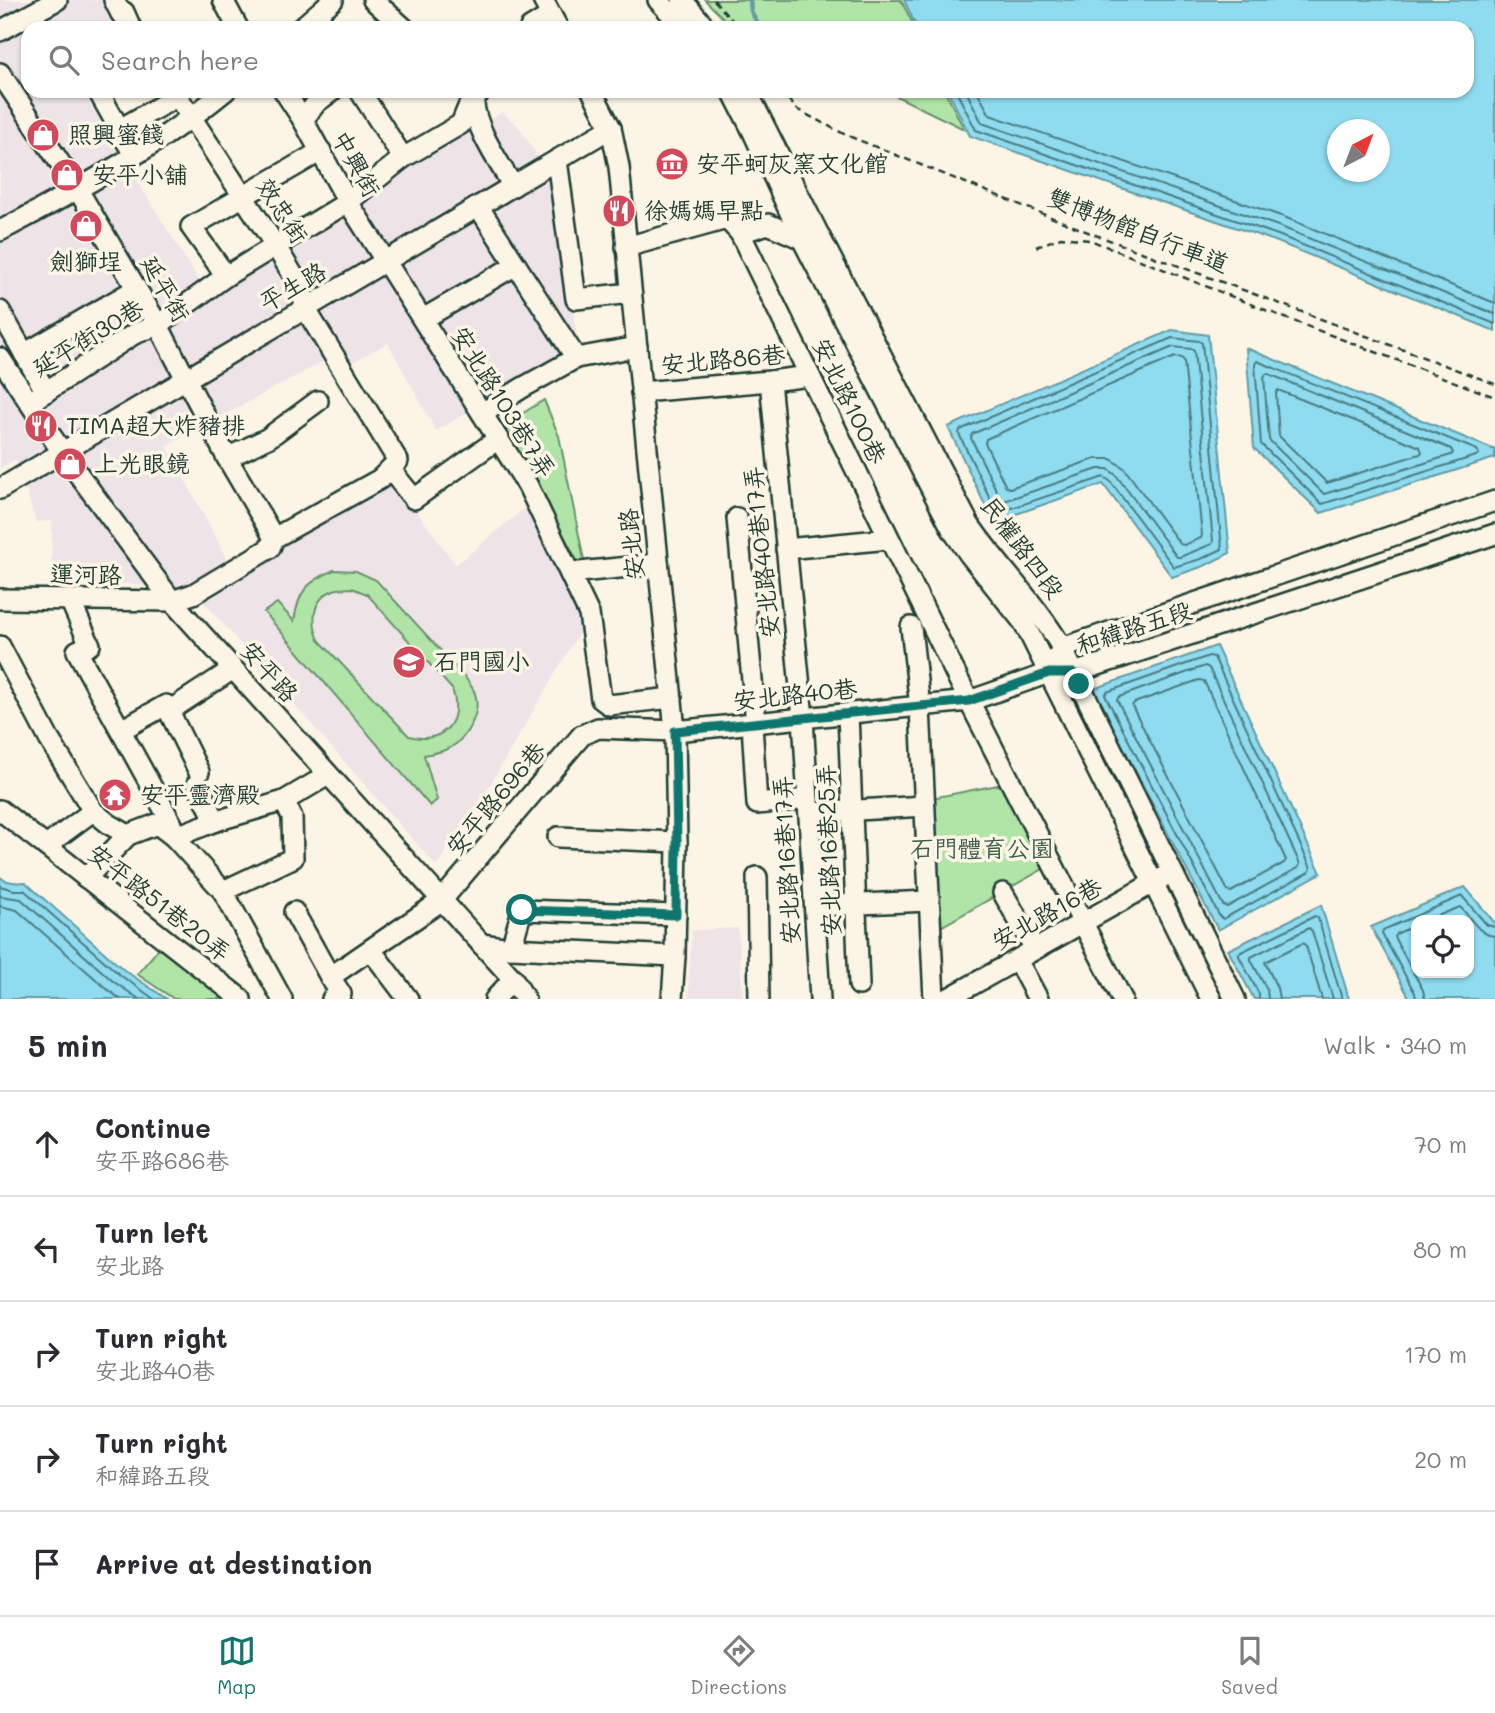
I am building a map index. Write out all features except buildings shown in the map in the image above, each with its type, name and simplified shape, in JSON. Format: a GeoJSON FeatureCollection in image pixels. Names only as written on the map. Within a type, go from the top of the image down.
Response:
{"type":"FeatureCollection","features":[{"type":"Feature","properties":{"kind":"street"},"geometry":{"type":"LineString","coordinates":[[0,31],[57,0]]}},
{"type":"Feature","properties":{"kind":"street"},"geometry":{"type":"LineString","coordinates":[[114,0],[128,21]]}},
{"type":"Feature","properties":{"kind":"street"},"geometry":{"type":"LineString","coordinates":[[223,0],[234,21]]}},
{"type":"Feature","properties":{"kind":"street"},"geometry":{"type":"LineString","coordinates":[[309,21],[333,0]]}},
{"type":"Feature","properties":{"kind":"street"},"geometry":{"type":"LineString","coordinates":[[373,0],[393,21]]}},
{"type":"Feature","properties":{"kind":"street"},"geometry":{"type":"LineString","coordinates":[[658,0],[678,21]]}},
{"type":"Feature","properties":{"kind":"street"},"geometry":{"type":"LineString","coordinates":[[682,0],[700,21]]}},
{"type":"Feature","properties":{"kind":"street","name":"延平街"},"geometry":{"type":"LineString","coordinates":[[0,73],[78,190],[158,325],[227,458],[274,538]]}},
{"type":"Feature","properties":{"kind":"street"},"geometry":{"type":"LineString","coordinates":[[102,98],[134,155]]}},
{"type":"Feature","properties":{"kind":"street"},"geometry":{"type":"LineString","coordinates":[[120,129],[168,98]]}},
{"type":"Feature","properties":{"kind":"street","name":"效忠街"},"geometry":{"type":"LineString","coordinates":[[179,98],[302,290],[305,308],[398,461],[390,468],[414,499],[498,439]]}},
{"type":"Feature","properties":{"kind":"street"},"geometry":{"type":"LineString","coordinates":[[0,231],[78,190],[192,118],[216,98]]}},
{"type":"Feature","properties":{"kind":"street","name":"中興街"},"geometry":{"type":"LineString","coordinates":[[289,98],[348,202],[386,261]]}},
{"type":"Feature","properties":{"kind":"street"},"geometry":{"type":"LineString","coordinates":[[303,120],[322,98]]}},
{"type":"Feature","properties":{"kind":"street"},"geometry":{"type":"LineString","coordinates":[[364,98],[403,158]]}},
{"type":"Feature","properties":{"kind":"street","name":"延平街30巷"},"geometry":{"type":"LineString","coordinates":[[38,397],[134,334],[158,325],[226,276],[348,202],[403,158],[461,124],[474,98]]}},
{"type":"Feature","properties":{"kind":"street"},"geometry":{"type":"LineString","coordinates":[[477,98],[485,139],[513,186]]}},
{"type":"Feature","properties":{"kind":"street","name":"安北路"},"geometry":{"type":"LineString","coordinates":[[596,98],[611,128],[619,167],[675,731],[677,842],[672,999]]}},
{"type":"Feature","properties":{"kind":"street","name":"民權路四段"},"geometry":{"type":"LineString","coordinates":[[736,98],[969,524],[1038,611],[1062,648],[1235,999]]}},
{"type":"Feature","properties":{"kind":"street","name":"民權路四段"},"geometry":{"type":"LineString","coordinates":[[750,98],[810,236],[953,531],[1024,624],[1211,999]]}},
{"type":"Feature","properties":{"kind":"street","name":"平生路"},"geometry":{"type":"LineString","coordinates":[[0,489],[611,128]]}},
{"type":"Feature","properties":{"kind":"street"},"geometry":{"type":"LineString","coordinates":[[226,276],[191,227],[321,151]]}},
{"type":"Feature","properties":{"kind":"street"},"geometry":{"type":"LineString","coordinates":[[557,160],[576,299],[631,293]]}},
{"type":"Feature","properties":{"kind":"street"},"geometry":{"type":"LineString","coordinates":[[478,206],[576,358]]}},
{"type":"Feature","properties":{"kind":"street"},"geometry":{"type":"LineString","coordinates":[[626,247],[727,219],[740,233],[768,224],[810,236]]}},
{"type":"Feature","properties":{"kind":"street","name":"安北路100巷"},"geometry":{"type":"LineString","coordinates":[[740,233],[969,701],[1122,999]]}},
{"type":"Feature","properties":{"kind":"street","name":"安北路103巷7弄"},"geometry":{"type":"LineString","coordinates":[[386,261],[528,486],[589,614],[601,699],[609,705],[672,698]]}},
{"type":"Feature","properties":{"kind":"street"},"geometry":{"type":"LineString","coordinates":[[423,320],[516,265]]}},
{"type":"Feature","properties":{"kind":"street"},"geometry":{"type":"LineString","coordinates":[[24,355],[136,289]]}},
{"type":"Feature","properties":{"kind":"street"},"geometry":{"type":"LineString","coordinates":[[0,311],[24,355],[38,397]]}},
{"type":"Feature","properties":{"kind":"street"},"geometry":{"type":"LineString","coordinates":[[482,413],[576,358],[637,346]]}},
{"type":"Feature","properties":{"kind":"street","name":"安平路"},"geometry":{"type":"LineString","coordinates":[[0,358],[38,397],[62,452],[172,601],[513,979],[525,999]]}},
{"type":"Feature","properties":{"kind":"street","name":"安北路86巷"},"geometry":{"type":"LineString","coordinates":[[641,392],[810,376]]}},
{"type":"Feature","properties":{"kind":"street","name":"安北路40巷17弄"},"geometry":{"type":"LineString","coordinates":[[770,381],[803,719]]}},
{"type":"Feature","properties":{"kind":"street"},"geometry":{"type":"LineString","coordinates":[[227,458],[268,438],[318,401]]}},
{"type":"Feature","properties":{"kind":"street"},"geometry":{"type":"LineString","coordinates":[[172,601],[193,594],[270,548],[274,538],[380,479],[390,468]]}},
{"type":"Feature","properties":{"kind":"street","name":"和緯路五段"},"geometry":{"type":"LineString","coordinates":[[1495,501],[1062,648],[1049,673],[1074,673],[1495,534]]}},
{"type":"Feature","properties":{"kind":"street","name":"安北路40巷17弄"},"geometry":{"type":"LineString","coordinates":[[737,518],[754,724],[757,804],[809,806]]}},
{"type":"Feature","properties":{"kind":"street"},"geometry":{"type":"LineString","coordinates":[[786,549],[889,539]]}},
{"type":"Feature","properties":{"kind":"street"},"geometry":{"type":"LineString","coordinates":[[570,573],[658,564]]}},
{"type":"Feature","properties":{"kind":"street","name":"運河路"},"geometry":{"type":"LineString","coordinates":[[0,598],[172,601]]}},
{"type":"Feature","properties":{"kind":"street"},"geometry":{"type":"LineString","coordinates":[[70,600],[90,645],[77,651],[172,824],[174,837]]}},
{"type":"Feature","properties":{"kind":"street"},"geometry":{"type":"LineString","coordinates":[[911,627],[920,706],[934,999]]}},
{"type":"Feature","properties":{"kind":"street"},"geometry":{"type":"LineString","coordinates":[[0,646],[49,739],[93,811],[128,835]]}},
{"type":"Feature","properties":{"kind":"street"},"geometry":{"type":"LineString","coordinates":[[169,710],[233,669]]}},
{"type":"Feature","properties":{"kind":"street","name":"安北路40巷"},"geometry":{"type":"LineString","coordinates":[[589,731],[598,728],[675,731],[969,701],[1049,673]]}},
{"type":"Feature","properties":{"kind":"street"},"geometry":{"type":"LineString","coordinates":[[121,730],[166,705],[216,821]]}},
{"type":"Feature","properties":{"kind":"street","name":"安北路16巷25弄"},"geometry":{"type":"LineString","coordinates":[[848,714],[859,985]]}},
{"type":"Feature","properties":{"kind":"street","name":"安北路16巷17弄"},"geometry":{"type":"LineString","coordinates":[[803,719],[820,999]]}},
{"type":"Feature","properties":{"kind":"street","name":"安平路696巷"},"geometry":{"type":"LineString","coordinates":[[330,977],[441,901],[582,735],[589,731]]}},
{"type":"Feature","properties":{"kind":"street"},"geometry":{"type":"LineString","coordinates":[[174,837],[216,821],[284,802],[328,775]]}},
{"type":"Feature","properties":{"kind":"street"},"geometry":{"type":"LineString","coordinates":[[223,891],[293,858],[292,817],[284,802]]}},
{"type":"Feature","properties":{"kind":"street"},"geometry":{"type":"LineString","coordinates":[[809,806],[852,810],[924,806]]}},
{"type":"Feature","properties":{"kind":"street","name":"安平路51巷20弄"},"geometry":{"type":"LineString","coordinates":[[0,810],[241,999]]}},
{"type":"Feature","properties":{"kind":"street"},"geometry":{"type":"LineString","coordinates":[[46,846],[93,811]]}},
{"type":"Feature","properties":{"kind":"street"},"geometry":{"type":"LineString","coordinates":[[86,878],[128,835],[157,824],[174,837],[223,891],[282,999]]}},
{"type":"Feature","properties":{"kind":"street"},"geometry":{"type":"LineString","coordinates":[[558,837],[677,842]]}},
{"type":"Feature","properties":{"kind":"street","name":"安北路16巷"},"geometry":{"type":"LineString","coordinates":[[947,999],[1172,872]]}},
{"type":"Feature","properties":{"kind":"street"},"geometry":{"type":"LineString","coordinates":[[757,877],[760,999]]}},
{"type":"Feature","properties":{"kind":"street"},"geometry":{"type":"LineString","coordinates":[[1003,893],[1035,949]]}},
{"type":"Feature","properties":{"kind":"street"},"geometry":{"type":"LineString","coordinates":[[815,906],[929,901]]}},
{"type":"Feature","properties":{"kind":"street"},"geometry":{"type":"LineString","coordinates":[[511,948],[522,910],[676,915]]}},
{"type":"Feature","properties":{"kind":"street"},"geometry":{"type":"LineString","coordinates":[[294,912],[341,994],[332,999]]}},
{"type":"Feature","properties":{"kind":"street"},"geometry":{"type":"LineString","coordinates":[[481,944],[511,948],[675,956]]}},
{"type":"Feature","properties":{"kind":"street"},"geometry":{"type":"LineString","coordinates":[[371,950],[408,999]]}},
{"type":"Feature","properties":{"kind":"street"},"geometry":{"type":"LineString","coordinates":[[1017,960],[1038,999]]}},
{"type":"Feature","properties":{"kind":"street"},"geometry":{"type":"LineString","coordinates":[[495,999],[513,979]]}},
{"type":"Feature","properties":{"kind":"path"},"geometry":{"type":"LineString","coordinates":[[714,0],[733,21]]}},
{"type":"Feature","properties":{"kind":"path","name":"雙博物館自行車道"},"geometry":{"type":"LineString","coordinates":[[787,98],[798,110],[858,140],[1093,234],[1495,384]]}},
{"type":"Feature","properties":{"kind":"path"},"geometry":{"type":"LineString","coordinates":[[1037,247],[1061,237],[1090,240],[1495,397]]}},
{"type":"Feature","properties":{"kind":"shaded area"},"geometry":{"type":"Polygon","coordinates":[[[0,0],[116,0],[125,13],[112,21],[21,21],[21,98],[86,98],[206,292],[502,112],[519,127],[552,178],[578,343],[568,354],[436,431],[388,343],[351,363],[343,351],[167,446],[229,562],[184,590],[51,576],[52,521],[36,522],[16,459],[0,468],[0,0]]]}},
{"type":"Feature","properties":{"kind":"shaded area","name":"石門國小"},"geometry":{"type":"Polygon","coordinates":[[[393,479],[456,565],[527,506],[581,603],[583,626],[470,819],[436,866],[201,599],[280,543],[393,479]]]}},
{"type":"Feature","properties":{"kind":"shaded area"},"geometry":{"type":"Polygon","coordinates":[[[738,928],[743,999],[688,999],[692,930],[738,928]]]}},
{"type":"Feature","properties":{"kind":"green space"},"geometry":{"type":"Polygon","coordinates":[[[705,0],[901,0],[912,21],[726,21],[705,0]]]}},
{"type":"Feature","properties":{"kind":"green space"},"geometry":{"type":"Polygon","coordinates":[[[900,98],[948,98],[964,129],[900,98]]]}},
{"type":"Feature","properties":{"kind":"green space"},"geometry":{"type":"Polygon","coordinates":[[[544,400],[559,436],[585,565],[578,562],[504,425],[544,400]]]}},
{"type":"Feature","properties":{"kind":"green space"},"geometry":{"type":"Polygon","coordinates":[[[334,570],[356,571],[376,580],[465,677],[474,691],[475,715],[462,738],[450,748],[424,755],[437,800],[430,806],[264,612],[277,603],[294,621],[301,595],[310,584],[334,570]],[[352,588],[340,589],[321,599],[314,618],[319,640],[409,736],[421,738],[440,734],[452,721],[455,712],[452,689],[367,594],[352,588]]]}},
{"type":"Feature","properties":{"kind":"green space","name":"石門體育公園"},"geometry":{"type":"Polygon","coordinates":[[[1003,784],[1043,869],[937,929],[932,798],[1003,784]]]}},
{"type":"Feature","properties":{"kind":"green space"},"geometry":{"type":"Polygon","coordinates":[[[162,945],[231,999],[174,999],[137,974],[162,945]]]}},
{"type":"Feature","properties":{"kind":"water"},"geometry":{"type":"Polygon","coordinates":[[[904,0],[1495,0],[1495,331],[1275,241],[970,136],[951,98],[1474,98],[1474,21],[914,21],[904,0]]]}},
{"type":"Feature","properties":{"kind":"water"},"geometry":{"type":"Polygon","coordinates":[[[1172,330],[1208,335],[1230,553],[1172,577],[1103,484],[993,522],[948,427],[1172,330]]]}},
{"type":"Feature","properties":{"kind":"water"},"geometry":{"type":"Polygon","coordinates":[[[1246,348],[1495,450],[1495,458],[1321,513],[1254,448],[1246,348]]]}},
{"type":"Feature","properties":{"kind":"water"},"geometry":{"type":"Polygon","coordinates":[[[1216,646],[1321,873],[1218,930],[1093,689],[1216,646]]]}},
{"type":"Feature","properties":{"kind":"water"},"geometry":{"type":"Polygon","coordinates":[[[0,877],[12,882],[25,882],[124,970],[167,999],[0,999],[0,877]]]}},
{"type":"Feature","properties":{"kind":"water"},"geometry":{"type":"Polygon","coordinates":[[[1465,887],[1495,923],[1495,999],[1410,999],[1371,927],[1465,887]]]}},
{"type":"Feature","properties":{"kind":"water"},"geometry":{"type":"Polygon","coordinates":[[[1321,905],[1349,999],[1254,999],[1228,950],[1321,905]]]}},
{"type":"Feature","properties":{"kind":"waterway"},"geometry":{"type":"LineString","coordinates":[[750,0],[751,11],[756,21]]}},
{"type":"Feature","properties":{"kind":"place","name":"照興蜜餞"},"geometry":{"type":"Point","coordinates":[43,135]}},
{"type":"Feature","properties":{"kind":"place","name":"安平蚵灰窯文化館"},"geometry":{"type":"Point","coordinates":[672,164]}},
{"type":"Feature","properties":{"kind":"place","name":"安平小舖"},"geometry":{"type":"Point","coordinates":[67,175]}},
{"type":"Feature","properties":{"kind":"place","name":"徐媽媽早點"},"geometry":{"type":"Point","coordinates":[619,211]}},
{"type":"Feature","properties":{"kind":"place","name":"劍獅埕"},"geometry":{"type":"Point","coordinates":[86,226]}},
{"type":"Feature","properties":{"kind":"place","name":"TIMA超大炸豬排"},"geometry":{"type":"Point","coordinates":[41,426]}},
{"type":"Feature","properties":{"kind":"place","name":"上光眼鏡"},"geometry":{"type":"Point","coordinates":[70,464]}},
{"type":"Feature","properties":{"kind":"place","name":"石門國小"},"geometry":{"type":"Point","coordinates":[409,662]}},
{"type":"Feature","properties":{"kind":"place","name":"安平靈濟殿"},"geometry":{"type":"Point","coordinates":[115,795]}},
{"type":"Feature","properties":{"kind":"route"},"geometry":{"type":"LineString","coordinates":[[522,910],[676,915],[675,731],[969,701],[1049,673],[1074,673],[1079,684]]}}]}
